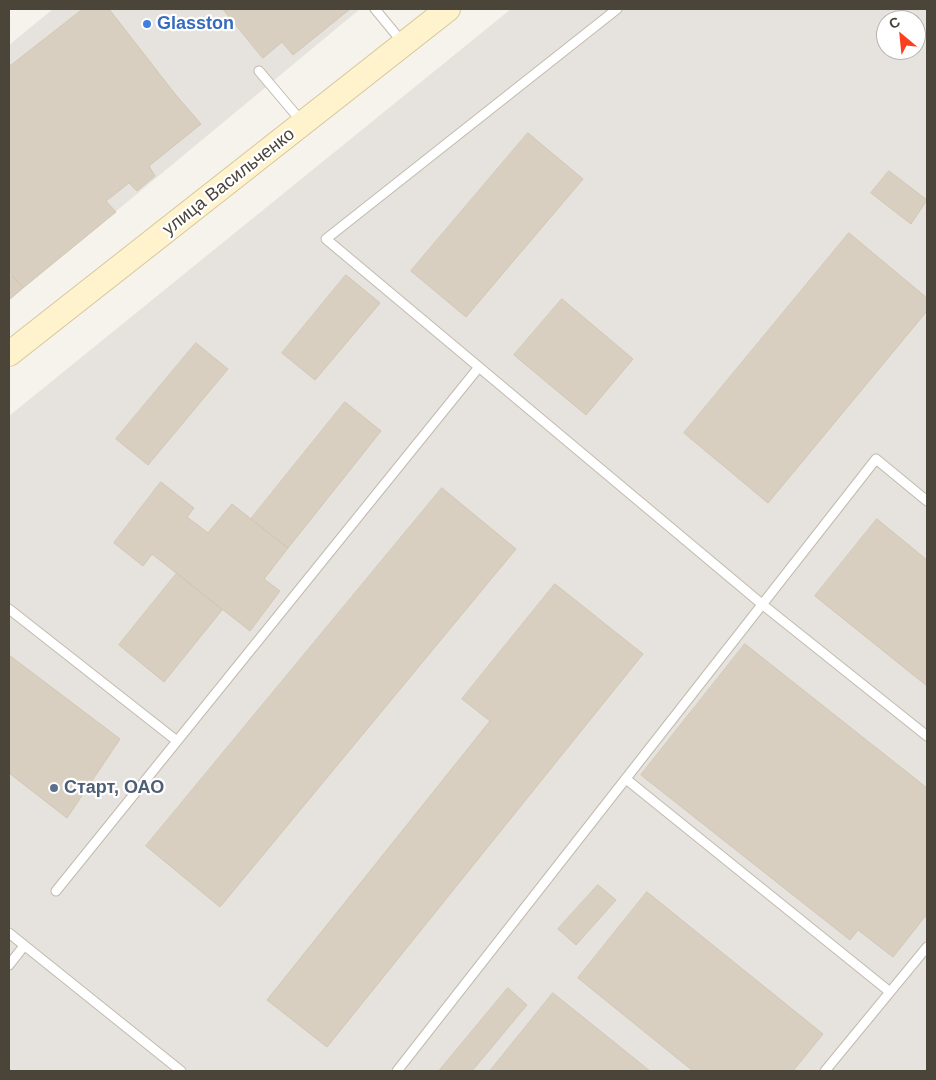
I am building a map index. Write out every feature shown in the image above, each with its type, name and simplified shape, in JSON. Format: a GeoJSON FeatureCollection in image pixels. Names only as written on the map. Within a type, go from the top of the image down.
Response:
{"type":"FeatureCollection","features":[{"type":"Feature","properties":{"kind":"main road","name":"улица Васильченко"},"geometry":{"type":"LineString","coordinates":[[9,354],[448,9]]}},
{"type":"Feature","properties":{"kind":"lane"},"geometry":{"type":"LineString","coordinates":[[375,9],[404,44]]}},
{"type":"Feature","properties":{"kind":"lane"},"geometry":{"type":"LineString","coordinates":[[617,9],[326,239],[763,605],[927,736]]}},
{"type":"Feature","properties":{"kind":"lane"},"geometry":{"type":"LineString","coordinates":[[259,71],[303,124]]}},
{"type":"Feature","properties":{"kind":"lane"},"geometry":{"type":"LineString","coordinates":[[56,891],[478,367]]}},
{"type":"Feature","properties":{"kind":"lane"},"geometry":{"type":"LineString","coordinates":[[397,1071],[876,459],[927,501]]}},
{"type":"Feature","properties":{"kind":"lane"},"geometry":{"type":"LineString","coordinates":[[9,609],[177,741]]}},
{"type":"Feature","properties":{"kind":"lane"},"geometry":{"type":"LineString","coordinates":[[626,778],[890,992]]}},
{"type":"Feature","properties":{"kind":"lane"},"geometry":{"type":"LineString","coordinates":[[9,933],[181,1071]]}},
{"type":"Feature","properties":{"kind":"lane"},"geometry":{"type":"LineString","coordinates":[[9,964],[24,946]]}},
{"type":"Feature","properties":{"kind":"lane"},"geometry":{"type":"LineString","coordinates":[[825,1071],[927,947]]}},
{"type":"Feature","properties":{"kind":"shaded area"},"geometry":{"type":"Polygon","coordinates":[[[53,9],[360,9],[9,300],[9,45],[53,9]]]}},
{"type":"Feature","properties":{"kind":"shaded area"},"geometry":{"type":"Polygon","coordinates":[[[511,9],[927,9],[927,1071],[9,1071],[9,416],[511,9]]]}},
{"type":"Feature","properties":{"kind":"building"},"geometry":{"type":"Polygon","coordinates":[[[83,9],[109,9],[175,94],[201,124],[149,166],[155,176],[137,191],[129,183],[106,201],[116,212],[23,288],[9,272],[9,67],[83,9]]]}},
{"type":"Feature","properties":{"kind":"building"},"geometry":{"type":"Polygon","coordinates":[[[223,9],[350,9],[293,55],[282,42],[263,58],[223,9]]]}},
{"type":"Feature","properties":{"kind":"building"},"geometry":{"type":"Polygon","coordinates":[[[528,133],[583,179],[466,317],[411,271],[528,133]]]}},
{"type":"Feature","properties":{"kind":"building"},"geometry":{"type":"Polygon","coordinates":[[[889,171],[927,200],[911,224],[871,193],[889,171]]]}},
{"type":"Feature","properties":{"kind":"building"},"geometry":{"type":"Polygon","coordinates":[[[849,233],[927,298],[927,311],[768,503],[684,433],[849,233]]]}},
{"type":"Feature","properties":{"kind":"building"},"geometry":{"type":"Polygon","coordinates":[[[346,275],[380,303],[315,380],[282,353],[346,275]]]}},
{"type":"Feature","properties":{"kind":"building"},"geometry":{"type":"Polygon","coordinates":[[[12,276],[23,288],[9,300],[9,278],[12,276]]]}},
{"type":"Feature","properties":{"kind":"building"},"geometry":{"type":"Polygon","coordinates":[[[562,299],[633,359],[586,415],[514,355],[562,299]]]}},
{"type":"Feature","properties":{"kind":"building"},"geometry":{"type":"Polygon","coordinates":[[[196,343],[228,369],[148,465],[116,439],[196,343]]]}},
{"type":"Feature","properties":{"kind":"building"},"geometry":{"type":"Polygon","coordinates":[[[345,402],[381,431],[288,548],[251,519],[345,402]]]}},
{"type":"Feature","properties":{"kind":"building"},"geometry":{"type":"Polygon","coordinates":[[[161,482],[194,508],[187,517],[208,533],[232,504],[288,548],[264,579],[280,591],[250,631],[152,554],[143,566],[114,543],[161,482]]]}},
{"type":"Feature","properties":{"kind":"building"},"geometry":{"type":"Polygon","coordinates":[[[442,488],[516,549],[220,907],[146,846],[442,488]]]}},
{"type":"Feature","properties":{"kind":"building"},"geometry":{"type":"Polygon","coordinates":[[[877,519],[927,560],[927,686],[815,596],[877,519]]]}},
{"type":"Feature","properties":{"kind":"building"},"geometry":{"type":"Polygon","coordinates":[[[177,573],[222,610],[164,682],[119,645],[177,573]]]}},
{"type":"Feature","properties":{"kind":"building"},"geometry":{"type":"Polygon","coordinates":[[[555,584],[643,654],[327,1047],[267,1000],[490,721],[462,699],[555,584]]]}},
{"type":"Feature","properties":{"kind":"building"},"geometry":{"type":"Polygon","coordinates":[[[745,644],[927,788],[927,914],[893,957],[858,930],[850,940],[641,775],[745,644]]]}},
{"type":"Feature","properties":{"kind":"building"},"geometry":{"type":"Polygon","coordinates":[[[9,655],[120,739],[67,818],[9,773],[9,655]]]}},
{"type":"Feature","properties":{"kind":"building"},"geometry":{"type":"Polygon","coordinates":[[[598,885],[616,900],[576,945],[558,929],[598,885]]]}},
{"type":"Feature","properties":{"kind":"building"},"geometry":{"type":"Polygon","coordinates":[[[647,892],[823,1034],[793,1071],[693,1071],[578,978],[647,892]]]}},
{"type":"Feature","properties":{"kind":"building"},"geometry":{"type":"Polygon","coordinates":[[[508,988],[527,1005],[472,1071],[439,1071],[508,988]]]}},
{"type":"Feature","properties":{"kind":"building"},"geometry":{"type":"Polygon","coordinates":[[[553,993],[650,1071],[490,1071],[553,993]]]}},
{"type":"Feature","properties":{"kind":"place","name":"Glasston"},"geometry":{"type":"Point","coordinates":[147,24]}},
{"type":"Feature","properties":{"kind":"place","name":"Старт, ОАО"},"geometry":{"type":"Point","coordinates":[54,788]}}]}
